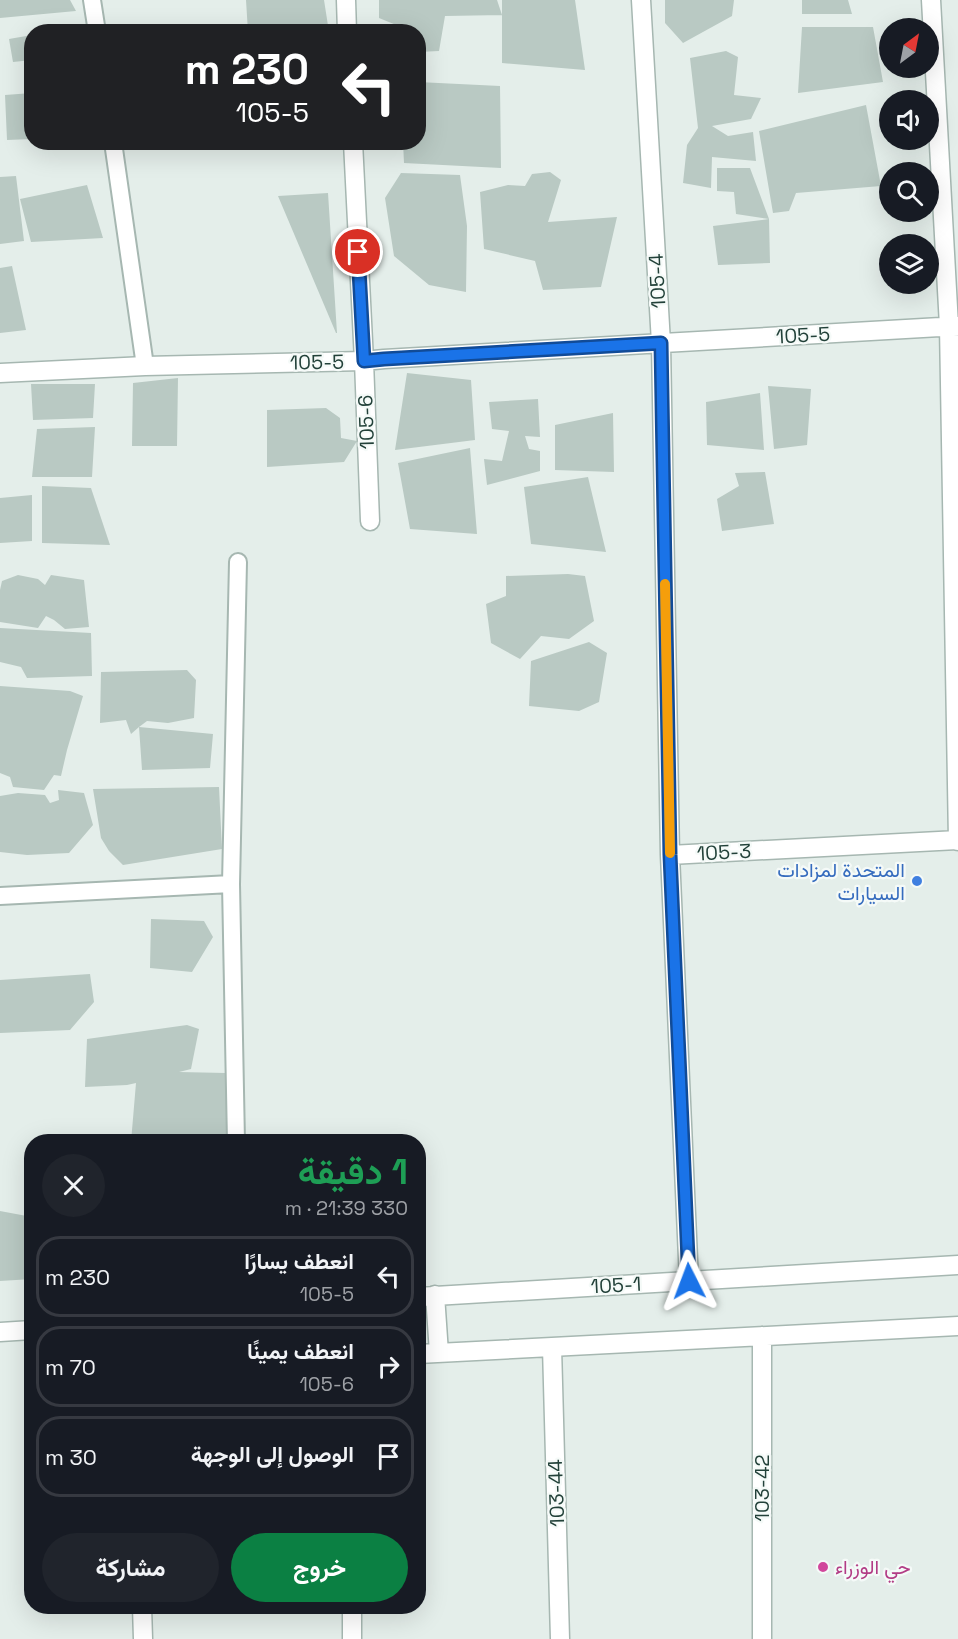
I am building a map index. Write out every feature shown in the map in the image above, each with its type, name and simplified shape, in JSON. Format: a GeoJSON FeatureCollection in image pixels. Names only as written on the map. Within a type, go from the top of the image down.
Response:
{"type":"FeatureCollection","features":[{"type":"Feature","properties":{"kind":"street"},"geometry":{"type":"LineString","coordinates":[[346,0],[347,24]]}},
{"type":"Feature","properties":{"kind":"street","name":"105-4"},"geometry":{"type":"LineString","coordinates":[[641,0],[661,343],[670,855],[689,1281]]}},
{"type":"Feature","properties":{"kind":"street"},"geometry":{"type":"LineString","coordinates":[[931,0],[954,326],[958,840]]}},
{"type":"Feature","properties":{"kind":"street","name":"105-6"},"geometry":{"type":"LineString","coordinates":[[353,150],[370,521]]}},
{"type":"Feature","properties":{"kind":"street","name":"105-5"},"geometry":{"type":"LineString","coordinates":[[0,373],[145,366],[364,361],[954,326]]}},
{"type":"Feature","properties":{"kind":"street","name":"105-3"},"geometry":{"type":"LineString","coordinates":[[670,855],[958,840]]}},
{"type":"Feature","properties":{"kind":"street","name":"105-1"},"geometry":{"type":"LineString","coordinates":[[427,1296],[958,1265]]}},
{"type":"Feature","properties":{"kind":"street"},"geometry":{"type":"LineString","coordinates":[[427,1296],[439,1353]]}},
{"type":"Feature","properties":{"kind":"street"},"geometry":{"type":"LineString","coordinates":[[426,1354],[958,1326]]}},
{"type":"Feature","properties":{"kind":"street"},"geometry":{"type":"LineString","coordinates":[[0,1332],[24,1330]]}},
{"type":"Feature","properties":{"kind":"street","name":"103-42"},"geometry":{"type":"LineString","coordinates":[[762,1336],[762,1639]]}},
{"type":"Feature","properties":{"kind":"street","name":"103-44"},"geometry":{"type":"LineString","coordinates":[[552,1347],[560,1639]]}},
{"type":"Feature","properties":{"kind":"street"},"geometry":{"type":"LineString","coordinates":[[142,1614],[143,1639]]}},
{"type":"Feature","properties":{"kind":"street"},"geometry":{"type":"LineString","coordinates":[[352,1614],[352,1639]]}},
{"type":"Feature","properties":{"kind":"lane"},"geometry":{"type":"LineString","coordinates":[[92,0],[96,24]]}},
{"type":"Feature","properties":{"kind":"lane"},"geometry":{"type":"LineString","coordinates":[[114,150],[145,366]]}},
{"type":"Feature","properties":{"kind":"lane"},"geometry":{"type":"LineString","coordinates":[[236,1134],[231,884],[238,562]]}},
{"type":"Feature","properties":{"kind":"lane"},"geometry":{"type":"LineString","coordinates":[[0,896],[231,884]]}},
{"type":"Feature","properties":{"kind":"building"},"geometry":{"type":"Polygon","coordinates":[[[0,0],[70,0],[76,11],[0,18],[0,0]]]}},
{"type":"Feature","properties":{"kind":"building"},"geometry":{"type":"Polygon","coordinates":[[[246,0],[324,0],[328,24],[248,24],[246,0]]]}},
{"type":"Feature","properties":{"kind":"building"},"geometry":{"type":"Polygon","coordinates":[[[379,0],[497,0],[502,15],[445,16],[439,51],[426,52],[426,24],[394,24],[379,18],[379,0]]]}},
{"type":"Feature","properties":{"kind":"building"},"geometry":{"type":"Polygon","coordinates":[[[502,0],[575,0],[585,70],[502,63],[502,0]]]}},
{"type":"Feature","properties":{"kind":"building"},"geometry":{"type":"Polygon","coordinates":[[[665,0],[734,0],[732,16],[683,43],[665,23],[665,0]]]}},
{"type":"Feature","properties":{"kind":"building"},"geometry":{"type":"Polygon","coordinates":[[[802,0],[848,0],[852,14],[802,14],[802,0]]]}},
{"type":"Feature","properties":{"kind":"building"},"geometry":{"type":"Polygon","coordinates":[[[802,27],[873,27],[879,60],[879,78],[882,78],[883,82],[798,93],[802,27]]]}},
{"type":"Feature","properties":{"kind":"building"},"geometry":{"type":"Polygon","coordinates":[[[24,36],[24,61],[13,62],[9,39],[24,36]]]}},
{"type":"Feature","properties":{"kind":"building"},"geometry":{"type":"Polygon","coordinates":[[[726,51],[738,57],[734,95],[761,98],[751,119],[712,126],[728,136],[753,132],[756,161],[712,157],[711,188],[683,183],[687,145],[698,128],[690,58],[726,51]]]}},
{"type":"Feature","properties":{"kind":"building"},"geometry":{"type":"Polygon","coordinates":[[[426,82],[500,86],[501,168],[404,163],[403,150],[426,150],[426,82]]]}},
{"type":"Feature","properties":{"kind":"building"},"geometry":{"type":"Polygon","coordinates":[[[24,94],[24,139],[7,140],[5,95],[24,94]]]}},
{"type":"Feature","properties":{"kind":"building"},"geometry":{"type":"Polygon","coordinates":[[[866,105],[879,186],[796,193],[789,211],[773,213],[759,131],[866,105]]]}},
{"type":"Feature","properties":{"kind":"building"},"geometry":{"type":"Polygon","coordinates":[[[717,168],[750,168],[769,219],[736,214],[734,192],[717,191],[717,168]]]}},
{"type":"Feature","properties":{"kind":"building"},"geometry":{"type":"Polygon","coordinates":[[[550,172],[561,180],[548,222],[617,217],[601,287],[543,290],[535,261],[484,249],[480,192],[508,185],[525,186],[532,174],[550,172]]]}},
{"type":"Feature","properties":{"kind":"building"},"geometry":{"type":"Polygon","coordinates":[[[401,173],[460,175],[467,226],[466,292],[429,285],[394,256],[385,198],[401,173]]]}},
{"type":"Feature","properties":{"kind":"building"},"geometry":{"type":"Polygon","coordinates":[[[16,176],[24,241],[0,244],[0,177],[16,176]]]}},
{"type":"Feature","properties":{"kind":"building"},"geometry":{"type":"Polygon","coordinates":[[[87,185],[103,238],[31,242],[20,199],[87,185]]]}},
{"type":"Feature","properties":{"kind":"building"},"geometry":{"type":"Polygon","coordinates":[[[328,193],[337,333],[278,196],[328,193]]]}},
{"type":"Feature","properties":{"kind":"building"},"geometry":{"type":"Polygon","coordinates":[[[769,219],[770,263],[718,265],[713,226],[769,219]]]}},
{"type":"Feature","properties":{"kind":"building"},"geometry":{"type":"Polygon","coordinates":[[[12,266],[26,330],[0,333],[0,268],[12,266]]]}},
{"type":"Feature","properties":{"kind":"building"},"geometry":{"type":"Polygon","coordinates":[[[407,373],[471,380],[475,440],[395,450],[407,373]]]}},
{"type":"Feature","properties":{"kind":"building"},"geometry":{"type":"Polygon","coordinates":[[[178,378],[177,446],[132,446],[133,383],[178,378]]]}},
{"type":"Feature","properties":{"kind":"building"},"geometry":{"type":"Polygon","coordinates":[[[31,384],[95,384],[93,418],[33,420],[31,384]]]}},
{"type":"Feature","properties":{"kind":"building"},"geometry":{"type":"Polygon","coordinates":[[[768,386],[811,389],[807,445],[774,449],[768,386]]]}},
{"type":"Feature","properties":{"kind":"building"},"geometry":{"type":"Polygon","coordinates":[[[760,393],[764,450],[707,445],[706,402],[760,393]]]}},
{"type":"Feature","properties":{"kind":"building"},"geometry":{"type":"Polygon","coordinates":[[[538,399],[540,437],[525,436],[529,449],[540,451],[540,471],[487,485],[484,459],[502,461],[509,431],[492,429],[489,402],[538,399]]]}},
{"type":"Feature","properties":{"kind":"building"},"geometry":{"type":"Polygon","coordinates":[[[326,408],[340,418],[341,438],[357,441],[344,462],[267,467],[267,410],[326,408]]]}},
{"type":"Feature","properties":{"kind":"building"},"geometry":{"type":"Polygon","coordinates":[[[613,413],[614,472],[555,470],[555,425],[613,413]]]}},
{"type":"Feature","properties":{"kind":"building"},"geometry":{"type":"Polygon","coordinates":[[[95,427],[92,477],[32,477],[37,429],[95,427]]]}},
{"type":"Feature","properties":{"kind":"building"},"geometry":{"type":"Polygon","coordinates":[[[470,448],[477,534],[410,529],[398,463],[470,448]]]}},
{"type":"Feature","properties":{"kind":"building"},"geometry":{"type":"Polygon","coordinates":[[[765,472],[774,524],[722,531],[717,499],[739,486],[735,473],[765,472]]]}},
{"type":"Feature","properties":{"kind":"building"},"geometry":{"type":"Polygon","coordinates":[[[588,477],[606,552],[531,544],[524,487],[588,477]]]}},
{"type":"Feature","properties":{"kind":"building"},"geometry":{"type":"Polygon","coordinates":[[[42,486],[91,488],[110,545],[42,543],[42,486]]]}},
{"type":"Feature","properties":{"kind":"building"},"geometry":{"type":"Polygon","coordinates":[[[32,495],[32,541],[0,543],[0,498],[32,495]]]}},
{"type":"Feature","properties":{"kind":"building"},"geometry":{"type":"Polygon","coordinates":[[[568,574],[585,576],[594,621],[569,639],[541,636],[520,659],[491,643],[486,604],[506,596],[506,576],[568,574]]]}},
{"type":"Feature","properties":{"kind":"building"},"geometry":{"type":"Polygon","coordinates":[[[18,575],[38,579],[45,585],[51,575],[84,580],[89,627],[65,629],[46,616],[38,628],[0,622],[2,581],[18,575]]]}},
{"type":"Feature","properties":{"kind":"building"},"geometry":{"type":"Polygon","coordinates":[[[0,628],[91,633],[92,676],[27,678],[21,667],[0,662],[0,628]]]}},
{"type":"Feature","properties":{"kind":"building"},"geometry":{"type":"Polygon","coordinates":[[[589,642],[607,653],[599,702],[579,711],[529,706],[531,661],[589,642]]]}},
{"type":"Feature","properties":{"kind":"building"},"geometry":{"type":"Polygon","coordinates":[[[187,670],[196,680],[194,718],[168,723],[147,721],[131,734],[126,720],[100,723],[101,672],[187,670]]]}},
{"type":"Feature","properties":{"kind":"building"},"geometry":{"type":"Polygon","coordinates":[[[0,686],[70,691],[83,696],[61,776],[54,775],[44,790],[13,787],[10,777],[0,773],[0,686]]]}},
{"type":"Feature","properties":{"kind":"building"},"geometry":{"type":"Polygon","coordinates":[[[139,727],[213,734],[210,768],[142,770],[139,727]]]}},
{"type":"Feature","properties":{"kind":"building"},"geometry":{"type":"Polygon","coordinates":[[[219,787],[222,849],[123,865],[109,851],[101,838],[93,789],[219,787]]]}},
{"type":"Feature","properties":{"kind":"building"},"geometry":{"type":"Polygon","coordinates":[[[58,790],[84,793],[93,825],[69,853],[27,855],[0,852],[0,796],[18,793],[45,795],[50,803],[59,800],[58,790]]]}},
{"type":"Feature","properties":{"kind":"building"},"geometry":{"type":"Polygon","coordinates":[[[151,919],[204,921],[213,937],[192,972],[150,968],[151,919]]]}},
{"type":"Feature","properties":{"kind":"building"},"geometry":{"type":"Polygon","coordinates":[[[90,974],[94,1002],[70,1030],[0,1033],[0,980],[90,974]]]}},
{"type":"Feature","properties":{"kind":"building"},"geometry":{"type":"Polygon","coordinates":[[[187,1025],[199,1029],[191,1069],[179,1072],[226,1073],[227,1134],[132,1134],[136,1083],[85,1087],[87,1039],[187,1025]]]}},
{"type":"Feature","properties":{"kind":"building"},"geometry":{"type":"Polygon","coordinates":[[[0,1211],[24,1216],[24,1280],[0,1281],[0,1211]]]}},
{"type":"Feature","properties":{"kind":"slow traffic"},"geometry":{"type":"LineString","coordinates":[[665,584],[670,853]]}},
{"type":"Feature","properties":{"kind":"place","name":"المتحدة لمزادات السيارات"},"geometry":{"type":"Point","coordinates":[917,881]}},
{"type":"Feature","properties":{"kind":"place","name":"حي الوزراء"},"geometry":{"type":"Point","coordinates":[823,1567]}},
{"type":"Feature","properties":{"kind":"route"},"geometry":{"type":"LineString","coordinates":[[358,252],[364,361],[661,343],[670,855],[689,1281]]}}]}
